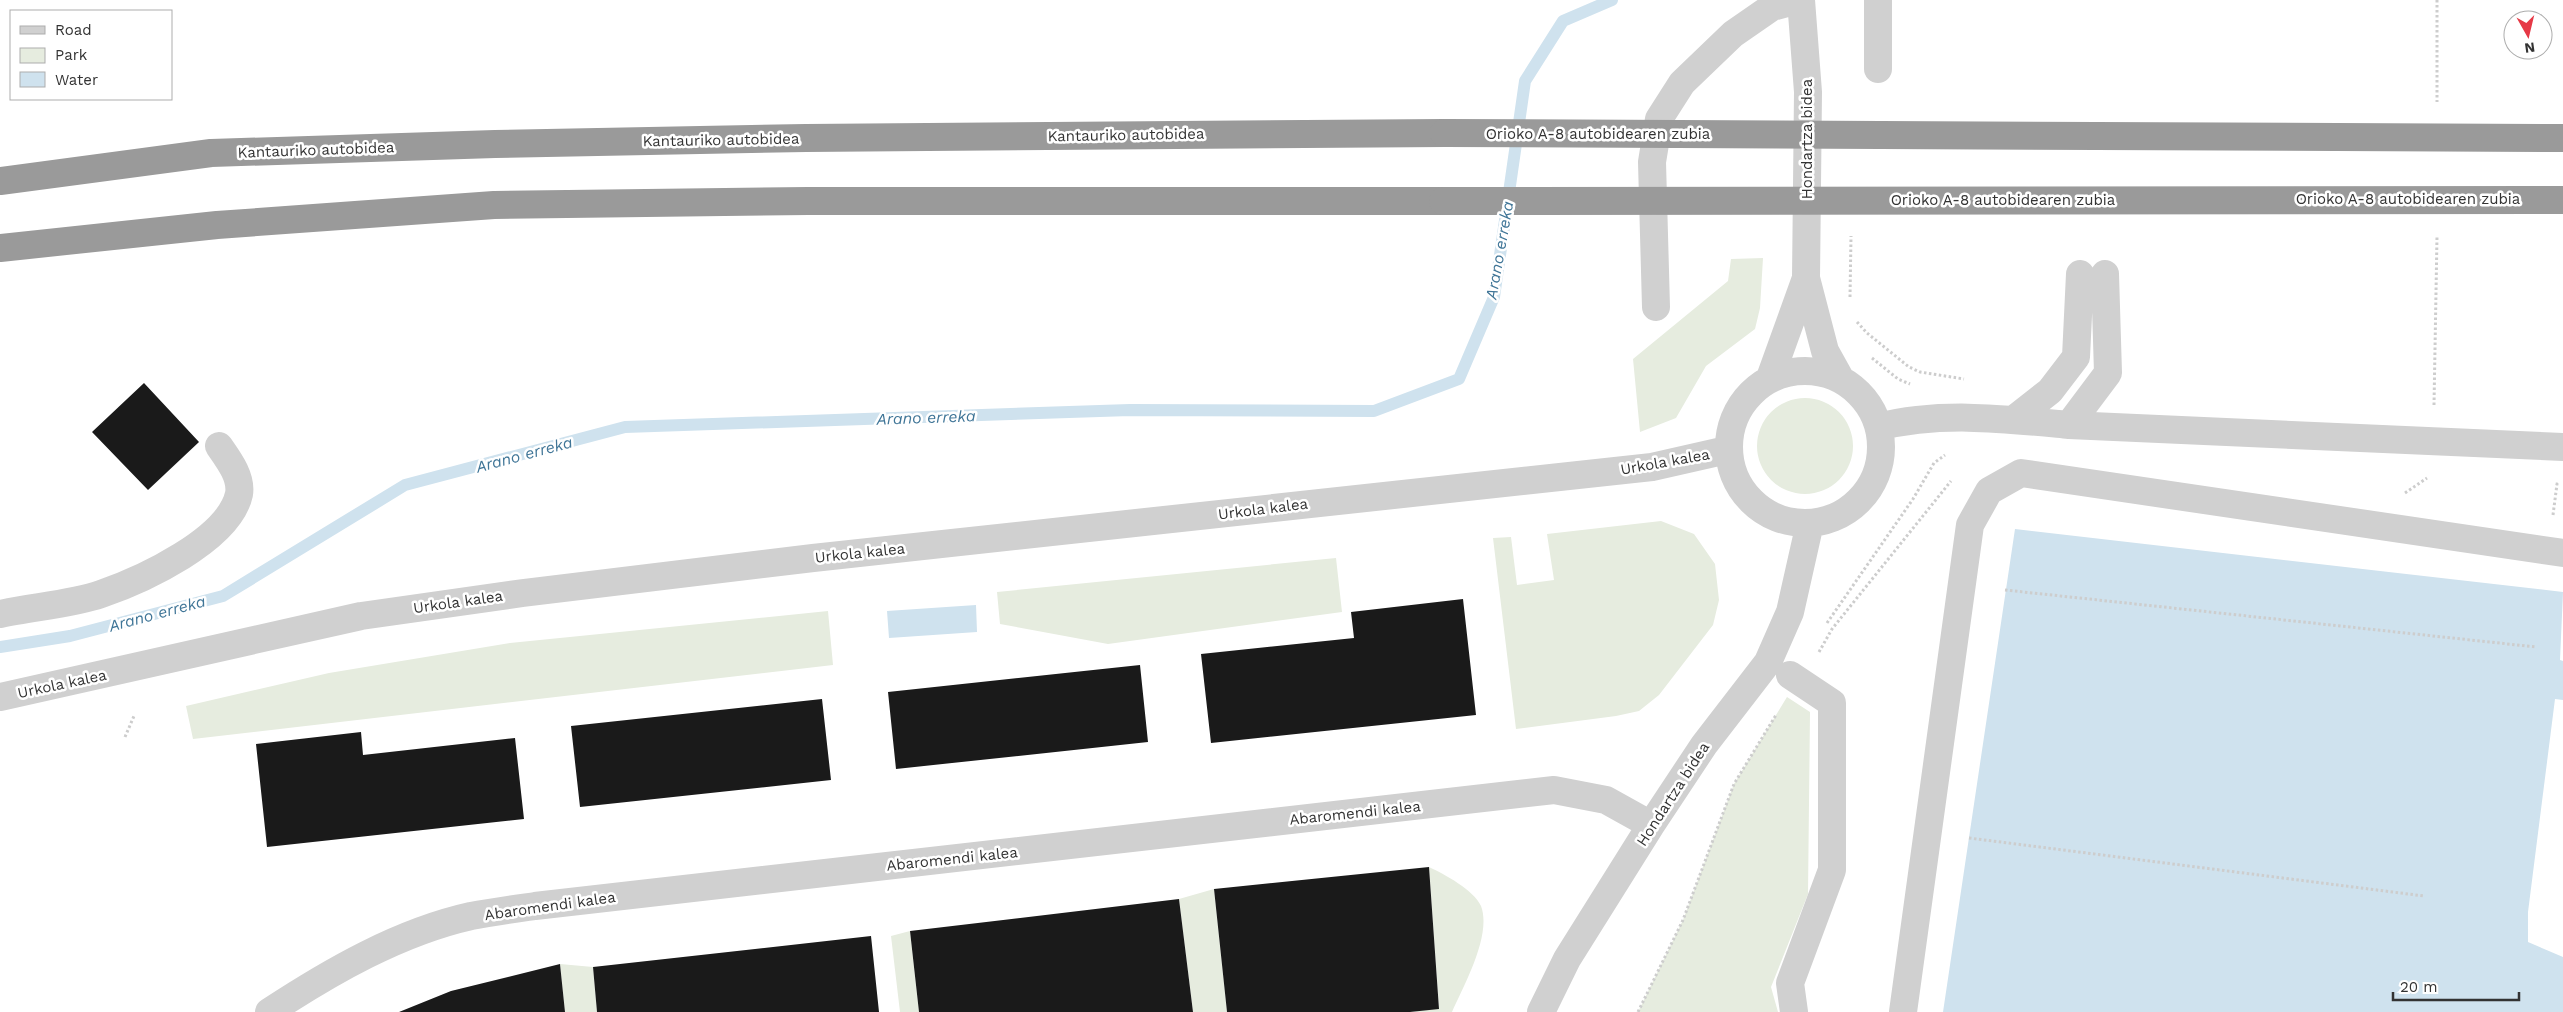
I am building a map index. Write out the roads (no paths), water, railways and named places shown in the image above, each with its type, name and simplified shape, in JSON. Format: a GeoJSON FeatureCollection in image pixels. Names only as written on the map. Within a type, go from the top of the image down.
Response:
{"type":"FeatureCollection","features":[{"type":"Feature","properties":{"kind":"highway","name":"Orioko A-8 autobidearen zubia"},"geometry":{"type":"LineString","coordinates":[[1444,132],[2563,138]]}},
{"type":"Feature","properties":{"kind":"highway","name":"Kantauriko autobidea"},"geometry":{"type":"LineString","coordinates":[[0,181],[211,153],[495,144],[806,138],[1444,132]]}},
{"type":"Feature","properties":{"kind":"highway","name":"Orioko A-8 autobidearen zubia"},"geometry":{"type":"LineString","coordinates":[[0,248],[217,225],[494,205],[808,201],[2563,200]]}},
{"type":"Feature","properties":{"kind":"street","name":"Hondartza bidea"},"geometry":{"type":"LineString","coordinates":[[1799,0],[1808,92],[1806,278],[1825,351],[1840,378]]}},
{"type":"Feature","properties":{"kind":"street"},"geometry":{"type":"LineString","coordinates":[[1656,307],[1652,162],[1659,118],[1682,83],[1733,34],[1772,7],[1799,0]]}},
{"type":"Feature","properties":{"kind":"street"},"geometry":{"type":"LineString","coordinates":[[1878,0],[1878,69]]}},
{"type":"Feature","properties":{"kind":"street"},"geometry":{"type":"LineString","coordinates":[[2013,420],[2050,391],[2076,357],[2093,274],[2108,373],[2069,425]]}},
{"type":"Feature","properties":{"kind":"street","name":"Hondartza bidea"},"geometry":{"type":"LineString","coordinates":[[1770,378],[1806,278]]}},
{"type":"Feature","properties":{"kind":"street"},"geometry":{"type":"LineString","coordinates":[[1805,370],[1840,378],[1858,391],[1871,407],[1879,427],[1882,449],[1877,472],[1867,492],[1852,507],[1832,518],[1810,523],[1778,519],[1752,504],[1734,479],[1727,450],[1731,421],[1746,396],[1770,378],[1805,370]]}},
{"type":"Feature","properties":{"kind":"street"},"geometry":{"type":"LineString","coordinates":[[1879,427],[1904,420],[2013,420],[2069,425],[2563,447]]}},
{"type":"Feature","properties":{"kind":"street"},"geometry":{"type":"LineString","coordinates":[[0,614],[100,594],[161,568],[200,544],[225,523],[239,493],[234,468],[219,446]]}},
{"type":"Feature","properties":{"kind":"street","name":"Urkola kalea"},"geometry":{"type":"LineString","coordinates":[[0,697],[380,613],[522,593],[812,558],[1652,466],[1727,450]]}},
{"type":"Feature","properties":{"kind":"street"},"geometry":{"type":"LineString","coordinates":[[1903,1012],[1970,525],[1989,491],[2021,473],[2563,553]]}},
{"type":"Feature","properties":{"kind":"street"},"geometry":{"type":"LineString","coordinates":[[1778,519],[1798,574]]}},
{"type":"Feature","properties":{"kind":"street","name":"Hondartza bidea"},"geometry":{"type":"LineString","coordinates":[[1541,1012],[1567,959],[1651,825],[1704,745],[1768,662],[1790,612],[1810,523]]}},
{"type":"Feature","properties":{"kind":"street"},"geometry":{"type":"LineString","coordinates":[[1790,675],[1832,703],[1832,870],[1790,983],[1794,1012]]}},
{"type":"Feature","properties":{"kind":"street","name":"Abaromendi kalea"},"geometry":{"type":"LineString","coordinates":[[268,1012],[332,972],[409,936],[470,916],[535,906],[1554,790],[1606,800],[1651,825]]}},
{"type":"Feature","properties":{"kind":"water"},"geometry":{"type":"Polygon","coordinates":[[[2015,529],[2563,592],[2560,660],[2563,661],[2563,700],[2555,699],[2528,912],[2528,942],[2563,957],[2563,1012],[1943,1012],[2015,529]]]}},
{"type":"Feature","properties":{"kind":"water"},"geometry":{"type":"Polygon","coordinates":[[[976,605],[977,632],[889,638],[887,611],[976,605]]]}},
{"type":"Feature","properties":{"kind":"waterway","name":"Arano erreka"},"geometry":{"type":"LineString","coordinates":[[0,647],[70,636],[223,596],[405,485],[625,427],[1130,410],[1374,411],[1459,379],[1494,297],[1525,81],[1563,21],[1612,0]]}}]}
